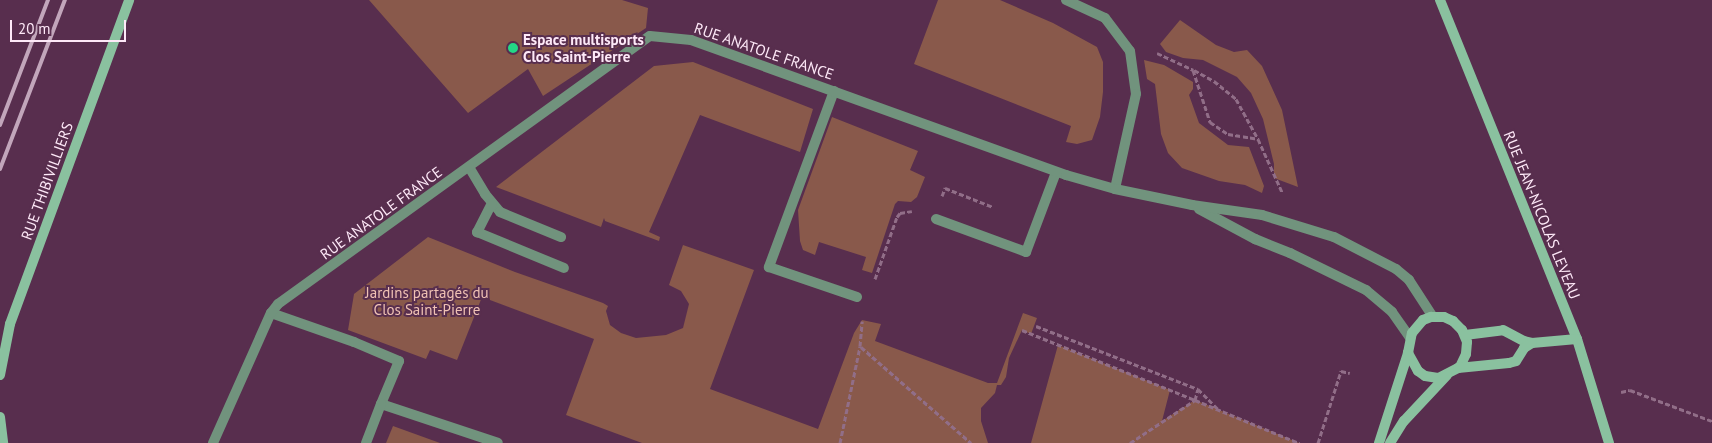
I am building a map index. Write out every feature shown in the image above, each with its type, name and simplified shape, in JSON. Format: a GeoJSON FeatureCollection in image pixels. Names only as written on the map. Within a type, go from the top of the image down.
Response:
{"type":"FeatureCollection","features":[{"type":"Feature","properties":{"kind":"street","name":"RUE THIBIVILLIERS"},"geometry":{"type":"LineString","coordinates":[[0,375],[10,324],[130,0]]}},
{"type":"Feature","properties":{"kind":"street"},"geometry":{"type":"LineString","coordinates":[[1066,0],[1105,18],[1130,51],[1136,94],[1115,189]]}},
{"type":"Feature","properties":{"kind":"street","name":"RUE JEAN-NICOLAS LEVEAU"},"geometry":{"type":"LineString","coordinates":[[1440,0],[1577,339],[1596,395],[1609,443]]}},
{"type":"Feature","properties":{"kind":"street","name":"RUE ANATOLE FRANCE"},"geometry":{"type":"LineString","coordinates":[[213,443],[271,313],[278,304],[650,36],[691,40],[1056,172],[1115,189],[1192,205]]}},
{"type":"Feature","properties":{"kind":"street"},"geometry":{"type":"LineString","coordinates":[[834,91],[769,267],[857,297]]}},
{"type":"Feature","properties":{"kind":"street"},"geometry":{"type":"LineString","coordinates":[[469,167],[500,212],[561,237]]}},
{"type":"Feature","properties":{"kind":"street"},"geometry":{"type":"LineString","coordinates":[[936,219],[1026,252],[1056,172]]}},
{"type":"Feature","properties":{"kind":"street"},"geometry":{"type":"LineString","coordinates":[[492,203],[477,232],[564,268]]}},
{"type":"Feature","properties":{"kind":"street"},"geometry":{"type":"LineString","coordinates":[[1192,205],[1262,215],[1334,237],[1361,249],[1388,263],[1409,280],[1433,317]]}},
{"type":"Feature","properties":{"kind":"street"},"geometry":{"type":"LineString","coordinates":[[1192,205],[1255,239],[1290,253],[1366,290],[1392,312],[1410,338]]}},
{"type":"Feature","properties":{"kind":"street"},"geometry":{"type":"LineString","coordinates":[[271,313],[354,342],[399,361],[366,443]]}},
{"type":"Feature","properties":{"kind":"street"},"geometry":{"type":"LineString","coordinates":[[1379,443],[1408,354],[1410,338],[1416,326],[1433,317],[1444,317],[1453,321],[1464,335],[1466,349],[1463,362],[1404,421],[1390,443]]}},
{"type":"Feature","properties":{"kind":"street"},"geometry":{"type":"LineString","coordinates":[[1464,335],[1503,330],[1532,343],[1577,339]]}},
{"type":"Feature","properties":{"kind":"street"},"geometry":{"type":"LineString","coordinates":[[1408,354],[1413,365],[1425,376],[1438,378],[1454,371],[1516,361],[1524,348],[1532,343]]}},
{"type":"Feature","properties":{"kind":"street"},"geometry":{"type":"LineString","coordinates":[[382,404],[498,443]]}},
{"type":"Feature","properties":{"kind":"street"},"geometry":{"type":"LineString","coordinates":[[0,417],[2,443]]}},
{"type":"Feature","properties":{"kind":"path"},"geometry":{"type":"LineString","coordinates":[[1130,51],[1149,49],[1214,81],[1236,99],[1258,139],[1280,191],[1289,196]]}},
{"type":"Feature","properties":{"kind":"path"},"geometry":{"type":"LineString","coordinates":[[1193,70],[1210,122],[1228,134],[1258,139]]}},
{"type":"Feature","properties":{"kind":"path"},"geometry":{"type":"LineString","coordinates":[[873,285],[897,216],[906,211],[914,212]]}},
{"type":"Feature","properties":{"kind":"path"},"geometry":{"type":"LineString","coordinates":[[840,443],[860,346],[862,320],[865,311]]}},
{"type":"Feature","properties":{"kind":"path"},"geometry":{"type":"LineString","coordinates":[[1036,326],[1198,389],[1219,410]]}},
{"type":"Feature","properties":{"kind":"path"},"geometry":{"type":"LineString","coordinates":[[1022,330],[1299,443]]}},
{"type":"Feature","properties":{"kind":"path"},"geometry":{"type":"LineString","coordinates":[[860,346],[971,443]]}},
{"type":"Feature","properties":{"kind":"path"},"geometry":{"type":"LineString","coordinates":[[1318,443],[1341,371],[1350,373]]}},
{"type":"Feature","properties":{"kind":"path"},"geometry":{"type":"LineString","coordinates":[[1130,443],[1195,400],[1198,389]]}},
{"type":"Feature","properties":{"kind":"path"},"geometry":{"type":"LineString","coordinates":[[1596,395],[1630,390],[1712,421]]}},
{"type":"Feature","properties":{"kind":"green space","name":"Espace multisports Clos Saint-Pierre"},"geometry":{"type":"Polygon","coordinates":[[[369,0],[622,0],[648,8],[646,28],[543,96],[528,69],[468,113],[369,0]]]}},
{"type":"Feature","properties":{"kind":"green space"},"geometry":{"type":"Polygon","coordinates":[[[938,0],[1000,0],[1053,23],[1097,47],[1103,62],[1103,92],[1100,117],[1092,140],[1077,144],[1066,142],[1071,126],[914,64],[938,0]]]}},
{"type":"Feature","properties":{"kind":"green space"},"geometry":{"type":"Polygon","coordinates":[[[1180,20],[1216,45],[1234,52],[1247,50],[1262,66],[1282,110],[1298,187],[1274,178],[1274,164],[1263,119],[1251,93],[1237,77],[1203,60],[1183,58],[1166,52],[1160,44],[1180,20]]]}},
{"type":"Feature","properties":{"kind":"green space"},"geometry":{"type":"Polygon","coordinates":[[[1144,60],[1164,65],[1193,82],[1193,89],[1189,95],[1199,123],[1228,145],[1249,147],[1264,186],[1262,193],[1245,185],[1219,181],[1182,168],[1168,153],[1161,134],[1155,84],[1147,79],[1144,60]]]}},
{"type":"Feature","properties":{"kind":"green space"},"geometry":{"type":"Polygon","coordinates":[[[693,62],[813,109],[800,152],[700,115],[649,232],[660,237],[659,241],[605,221],[604,218],[601,227],[496,187],[654,66],[693,62]]]}},
{"type":"Feature","properties":{"kind":"green space"},"geometry":{"type":"Polygon","coordinates":[[[832,117],[918,151],[910,170],[925,177],[917,197],[911,202],[898,201],[895,204],[872,273],[862,270],[866,257],[819,242],[815,255],[803,250],[800,241],[798,210],[832,117]]]}},
{"type":"Feature","properties":{"kind":"green space","name":"Jardins partagés du Clos Saint-Pierre"},"geometry":{"type":"Polygon","coordinates":[[[428,237],[515,272],[603,303],[608,306],[606,311],[610,325],[621,333],[636,338],[666,335],[683,328],[689,304],[681,291],[669,285],[683,245],[754,270],[710,389],[818,429],[854,333],[862,320],[881,324],[875,341],[988,383],[997,383],[1023,313],[1037,318],[1031,334],[1022,330],[1009,358],[1006,377],[1001,385],[997,385],[995,393],[981,408],[981,421],[988,443],[642,443],[566,415],[594,339],[482,297],[457,360],[430,350],[426,359],[348,330],[354,294],[428,237]]]}},
{"type":"Feature","properties":{"kind":"green space"},"geometry":{"type":"Polygon","coordinates":[[[1058,345],[1170,390],[1162,421],[1195,400],[1299,443],[1031,443],[1058,345]]]}},
{"type":"Feature","properties":{"kind":"green space"},"geometry":{"type":"Polygon","coordinates":[[[393,426],[440,443],[386,443],[393,426]]]}},
{"type":"Feature","properties":{"kind":"railway"},"geometry":{"type":"LineString","coordinates":[[0,125],[48,0]]}},
{"type":"Feature","properties":{"kind":"railway"},"geometry":{"type":"LineString","coordinates":[[0,169],[65,0]]}},
{"type":"Feature","properties":{"kind":"place","name":"Espace multisports Clos Saint-Pierre"},"geometry":{"type":"Point","coordinates":[513,48]}}]}
